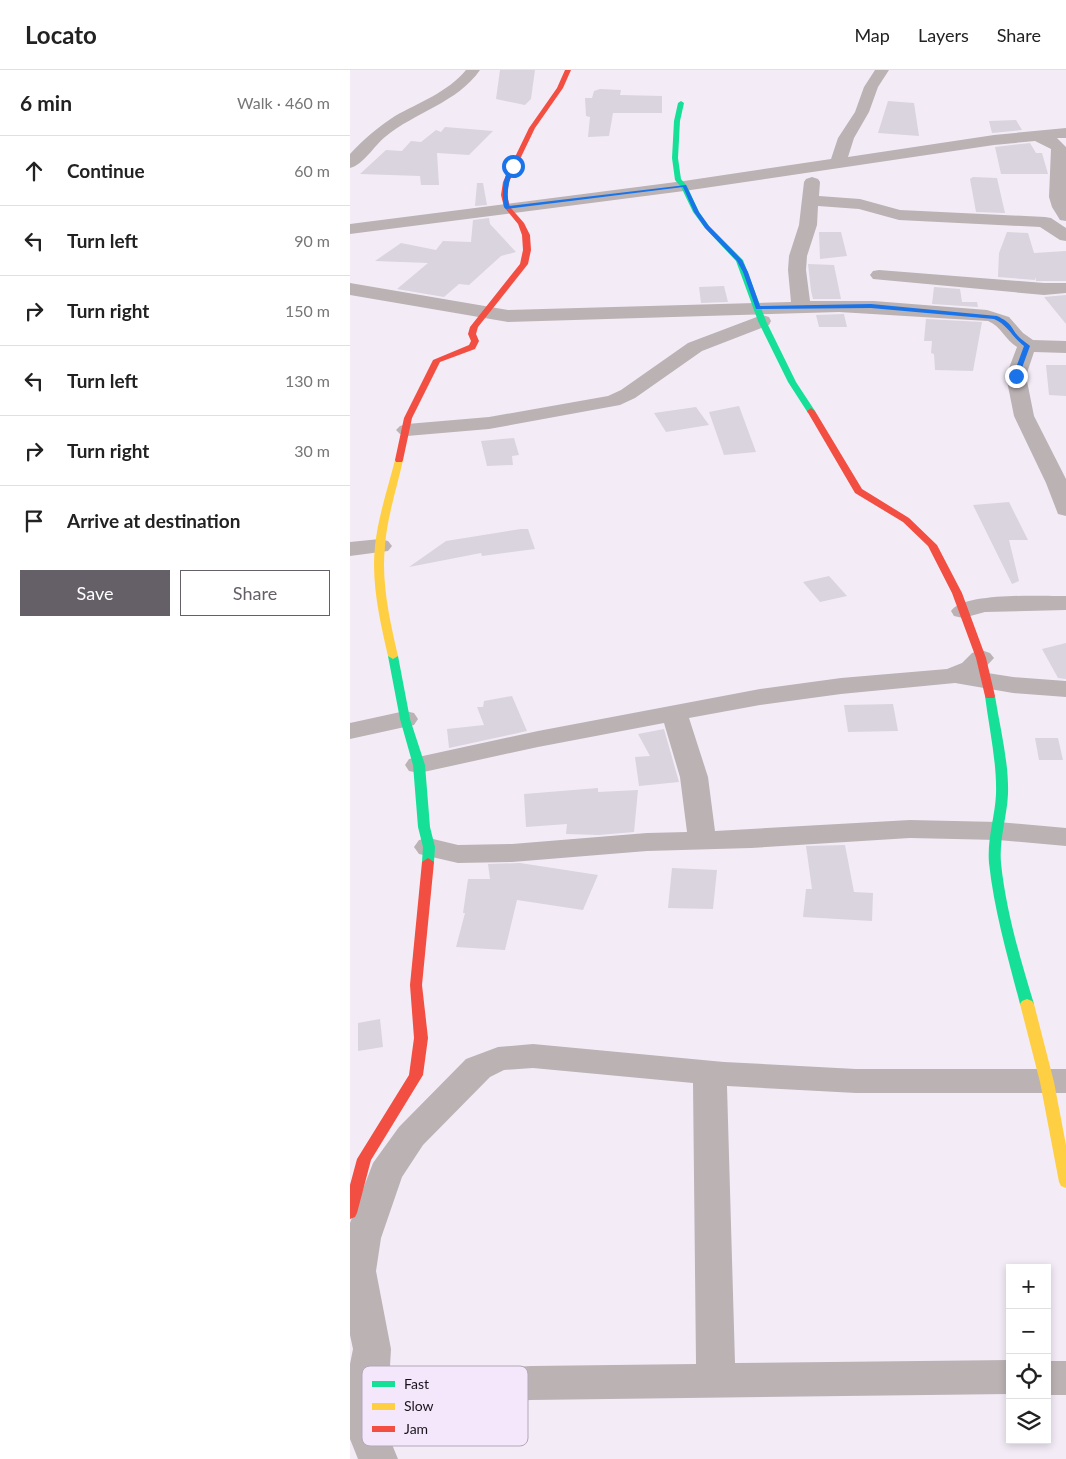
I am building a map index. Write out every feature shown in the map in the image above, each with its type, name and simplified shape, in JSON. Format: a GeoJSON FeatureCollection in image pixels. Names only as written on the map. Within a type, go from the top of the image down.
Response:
{"type":"FeatureCollection","features":[{"type":"Feature","properties":{"kind":"street"},"geometry":{"type":"LineString","coordinates":[[350,163],[389,126],[448,92],[463,81],[473,70]]}},
{"type":"Feature","properties":{"kind":"street"},"geometry":{"type":"LineString","coordinates":[[350,1213],[364,1159],[416,1075],[421,1038],[416,985],[429,847],[424,828],[419,765],[405,719],[398,675],[386,627],[381,583],[380,546],[407,430],[408,418],[437,360],[472,347],[474,342],[472,334],[474,326],[524,264],[527,250],[526,234],[521,223],[506,207],[504,195],[506,182],[532,128],[560,88],[568,70]]}},
{"type":"Feature","properties":{"kind":"street"},"geometry":{"type":"LineString","coordinates":[[838,163],[846,138],[862,112],[871,87],[882,70]]}},
{"type":"Feature","properties":{"kind":"street"},"geometry":{"type":"LineString","coordinates":[[681,103],[677,121],[674,158],[678,180],[684,186],[696,212],[707,227],[739,260],[760,315],[792,382],[824,431],[858,491],[906,520],[932,545],[957,593],[964,611],[984,670],[1002,787],[998,831],[994,843],[1002,902],[1014,956],[1057,1082],[1066,1182]]}},
{"type":"Feature","properties":{"kind":"street"},"geometry":{"type":"LineString","coordinates":[[350,229],[506,207],[684,186],[1034,135],[1066,133]]}},
{"type":"Feature","properties":{"kind":"street"},"geometry":{"type":"LineString","coordinates":[[1034,135],[1054,143],[1064,155],[1058,174],[1057,200],[1066,216]]}},
{"type":"Feature","properties":{"kind":"street"},"geometry":{"type":"LineString","coordinates":[[802,307],[797,270],[798,256],[808,225],[812,201],[812,166]]}},
{"type":"Feature","properties":{"kind":"street"},"geometry":{"type":"LineString","coordinates":[[812,201],[860,204],[899,215],[1045,222],[1066,236]]}},
{"type":"Feature","properties":{"kind":"street"},"geometry":{"type":"LineString","coordinates":[[879,275],[1044,289],[1066,288]]}},
{"type":"Feature","properties":{"kind":"street"},"geometry":{"type":"LineString","coordinates":[[350,289],[508,316],[760,315],[802,307],[871,306],[995,317],[1005,322],[1011,328],[1016,338],[1027,346],[1066,347]]}},
{"type":"Feature","properties":{"kind":"street"},"geometry":{"type":"LineString","coordinates":[[407,430],[480,424],[613,401],[628,394],[695,347],[760,315]]}},
{"type":"Feature","properties":{"kind":"street"},"geometry":{"type":"LineString","coordinates":[[1027,346],[1016,376],[1024,416],[1061,478],[1066,509]]}},
{"type":"Feature","properties":{"kind":"street"},"geometry":{"type":"LineString","coordinates":[[350,549],[380,546]]}},
{"type":"Feature","properties":{"kind":"street"},"geometry":{"type":"LineString","coordinates":[[964,611],[975,607],[991,605],[1034,606],[1066,603]]}},
{"type":"Feature","properties":{"kind":"street"},"geometry":{"type":"LineString","coordinates":[[419,765],[760,698],[841,686],[951,676],[971,668],[1066,689]]}},
{"type":"Feature","properties":{"kind":"street"},"geometry":{"type":"LineString","coordinates":[[674,714],[694,777],[702,840]]}},
{"type":"Feature","properties":{"kind":"street"},"geometry":{"type":"LineString","coordinates":[[350,732],[405,719]]}},
{"type":"Feature","properties":{"kind":"street"},"geometry":{"type":"LineString","coordinates":[[429,847],[458,854],[478,854],[647,842],[910,829],[998,831],[1066,838]]}},
{"type":"Feature","properties":{"kind":"street"},"geometry":{"type":"LineString","coordinates":[[370,1366],[372,1349],[357,1271],[364,1238],[386,1173],[411,1136],[478,1068],[490,1060],[519,1056],[709,1072],[856,1081],[1057,1082]]}},
{"type":"Feature","properties":{"kind":"street"},"geometry":{"type":"LineString","coordinates":[[709,1072],[712,1128],[716,1382]]}},
{"type":"Feature","properties":{"kind":"street"},"geometry":{"type":"LineString","coordinates":[[528,1384],[1006,1377]]}},
{"type":"Feature","properties":{"kind":"street"},"geometry":{"type":"LineString","coordinates":[[1051,1378],[1066,1378]]}},
{"type":"Feature","properties":{"kind":"street"},"geometry":{"type":"LineString","coordinates":[[350,1392],[362,1379]]}},
{"type":"Feature","properties":{"kind":"street"},"geometry":{"type":"LineString","coordinates":[[350,1397],[362,1420]]}},
{"type":"Feature","properties":{"kind":"street"},"geometry":{"type":"LineString","coordinates":[[373,1446],[378,1459]]}},
{"type":"Feature","properties":{"kind":"building"},"geometry":{"type":"Polygon","coordinates":[[[500,70],[535,70],[531,99],[525,105],[496,99],[500,70]]]}},
{"type":"Feature","properties":{"kind":"building"},"geometry":{"type":"Polygon","coordinates":[[[600,89],[621,90],[620,95],[662,96],[662,113],[613,113],[609,136],[588,137],[590,117],[586,116],[585,98],[592,98],[594,91],[600,89]]]}},
{"type":"Feature","properties":{"kind":"building"},"geometry":{"type":"Polygon","coordinates":[[[888,101],[914,103],[919,136],[878,133],[888,101]]]}},
{"type":"Feature","properties":{"kind":"building"},"geometry":{"type":"Polygon","coordinates":[[[1016,120],[1022,130],[992,133],[989,121],[1016,120]]]}},
{"type":"Feature","properties":{"kind":"building"},"geometry":{"type":"Polygon","coordinates":[[[445,127],[493,131],[469,155],[437,153],[439,185],[421,185],[420,176],[360,174],[386,150],[402,151],[411,141],[421,142],[436,130],[441,132],[445,127]]]}},
{"type":"Feature","properties":{"kind":"building"},"geometry":{"type":"Polygon","coordinates":[[[1030,143],[1036,153],[1042,153],[1048,174],[1001,174],[995,147],[1030,143]]]}},
{"type":"Feature","properties":{"kind":"building"},"geometry":{"type":"Polygon","coordinates":[[[973,177],[997,178],[1005,213],[976,212],[970,179],[973,177]]]}},
{"type":"Feature","properties":{"kind":"building"},"geometry":{"type":"Polygon","coordinates":[[[477,183],[483,183],[487,205],[475,206],[477,183]]]}},
{"type":"Feature","properties":{"kind":"building"},"geometry":{"type":"Polygon","coordinates":[[[489,218],[490,224],[516,252],[501,256],[469,285],[459,284],[444,297],[397,289],[428,263],[375,261],[401,243],[436,250],[443,241],[471,242],[473,220],[489,218]]]}},
{"type":"Feature","properties":{"kind":"building"},"geometry":{"type":"Polygon","coordinates":[[[819,232],[841,232],[847,256],[820,259],[819,232]]]}},
{"type":"Feature","properties":{"kind":"building"},"geometry":{"type":"Polygon","coordinates":[[[1007,232],[1028,233],[1034,253],[1066,251],[1066,281],[1036,281],[1036,277],[1035,280],[998,277],[999,253],[1007,232]]]}},
{"type":"Feature","properties":{"kind":"building"},"geometry":{"type":"Polygon","coordinates":[[[808,264],[834,265],[841,299],[813,299],[808,264]]]}},
{"type":"Feature","properties":{"kind":"building"},"geometry":{"type":"Polygon","coordinates":[[[724,286],[728,302],[701,303],[699,287],[724,286]]]}},
{"type":"Feature","properties":{"kind":"building"},"geometry":{"type":"Polygon","coordinates":[[[934,287],[960,289],[962,302],[977,302],[978,307],[932,304],[934,287]]]}},
{"type":"Feature","properties":{"kind":"building"},"geometry":{"type":"Polygon","coordinates":[[[1066,295],[1066,324],[1044,297],[1066,295]]]}},
{"type":"Feature","properties":{"kind":"building"},"geometry":{"type":"Polygon","coordinates":[[[844,314],[847,327],[819,327],[816,315],[844,314]]]}},
{"type":"Feature","properties":{"kind":"building"},"geometry":{"type":"Polygon","coordinates":[[[926,319],[982,322],[973,371],[935,370],[934,354],[931,353],[932,341],[924,341],[926,319]]]}},
{"type":"Feature","properties":{"kind":"building"},"geometry":{"type":"Polygon","coordinates":[[[1046,365],[1066,365],[1066,396],[1049,395],[1046,365]]]}},
{"type":"Feature","properties":{"kind":"building"},"geometry":{"type":"Polygon","coordinates":[[[739,406],[756,452],[724,455],[709,412],[739,406]]]}},
{"type":"Feature","properties":{"kind":"building"},"geometry":{"type":"Polygon","coordinates":[[[696,407],[709,425],[666,432],[654,413],[696,407]]]}},
{"type":"Feature","properties":{"kind":"building"},"geometry":{"type":"Polygon","coordinates":[[[514,438],[519,455],[512,456],[513,465],[487,466],[481,441],[514,438]]]}},
{"type":"Feature","properties":{"kind":"building"},"geometry":{"type":"Polygon","coordinates":[[[1009,502],[1028,540],[1009,540],[1019,581],[1012,584],[973,505],[1009,502]]]}},
{"type":"Feature","properties":{"kind":"building"},"geometry":{"type":"Polygon","coordinates":[[[528,529],[535,549],[482,556],[481,553],[409,567],[446,541],[528,529]]]}},
{"type":"Feature","properties":{"kind":"building"},"geometry":{"type":"Polygon","coordinates":[[[829,576],[847,596],[820,602],[803,582],[829,576]]]}},
{"type":"Feature","properties":{"kind":"building"},"geometry":{"type":"Polygon","coordinates":[[[1066,643],[1066,679],[1058,678],[1042,649],[1066,643]]]}},
{"type":"Feature","properties":{"kind":"building"},"geometry":{"type":"Polygon","coordinates":[[[512,696],[527,731],[449,748],[447,729],[484,725],[477,707],[483,707],[484,701],[512,696]]]}},
{"type":"Feature","properties":{"kind":"building"},"geometry":{"type":"Polygon","coordinates":[[[893,704],[898,731],[848,732],[844,705],[893,704]]]}},
{"type":"Feature","properties":{"kind":"building"},"geometry":{"type":"Polygon","coordinates":[[[664,729],[679,782],[639,786],[635,757],[650,756],[638,734],[664,729]]]}},
{"type":"Feature","properties":{"kind":"building"},"geometry":{"type":"Polygon","coordinates":[[[1035,738],[1058,738],[1063,760],[1039,760],[1035,738]]]}},
{"type":"Feature","properties":{"kind":"building"},"geometry":{"type":"Polygon","coordinates":[[[598,788],[598,792],[638,790],[634,832],[599,835],[566,834],[567,824],[526,827],[524,794],[598,788]]]}},
{"type":"Feature","properties":{"kind":"building"},"geometry":{"type":"Polygon","coordinates":[[[845,845],[854,892],[873,893],[872,921],[803,917],[806,889],[812,889],[806,846],[845,845]]]}},
{"type":"Feature","properties":{"kind":"building"},"geometry":{"type":"Polygon","coordinates":[[[520,863],[598,875],[583,910],[517,900],[505,950],[456,947],[465,913],[463,913],[468,879],[490,879],[488,864],[520,863]]]}},
{"type":"Feature","properties":{"kind":"building"},"geometry":{"type":"Polygon","coordinates":[[[672,868],[717,870],[713,909],[668,908],[672,868]]]}},
{"type":"Feature","properties":{"kind":"building"},"geometry":{"type":"Polygon","coordinates":[[[380,1019],[383,1047],[358,1051],[358,1023],[380,1019]]]}},
{"type":"Feature","properties":{"kind":"traffic: fast"},"geometry":{"type":"LineString","coordinates":[[681,103],[677,121],[675,158],[678,180],[684,186],[696,212],[707,227],[739,260],[762,321],[792,382],[811,411]]}},
{"type":"Feature","properties":{"kind":"traffic: fast"},"geometry":{"type":"LineString","coordinates":[[393,656],[405,719],[419,765],[424,827],[429,847],[428,862]]}},
{"type":"Feature","properties":{"kind":"traffic: fast"},"geometry":{"type":"LineString","coordinates":[[990,696],[1002,787],[994,853],[995,862],[1004,916],[1027,1004]]}},
{"type":"Feature","properties":{"kind":"traffic: slow"},"geometry":{"type":"LineString","coordinates":[[393,656],[382,600],[379,556],[382,533],[399,460]]}},
{"type":"Feature","properties":{"kind":"traffic: slow"},"geometry":{"type":"LineString","coordinates":[[1027,1004],[1047,1082],[1066,1182]]}},
{"type":"Feature","properties":{"kind":"traffic: jam"},"geometry":{"type":"LineString","coordinates":[[399,460],[408,418],[437,360],[472,347],[475,341],[472,334],[474,327],[524,264],[527,250],[526,235],[521,223],[507,207],[504,195],[506,182],[532,128],[560,88],[568,70]]}},
{"type":"Feature","properties":{"kind":"traffic: jam"},"geometry":{"type":"LineString","coordinates":[[811,411],[858,491],[906,520],[932,545],[957,593],[981,658],[990,696]]}},
{"type":"Feature","properties":{"kind":"traffic: jam"},"geometry":{"type":"LineString","coordinates":[[350,1213],[364,1159],[416,1075],[421,1038],[416,985],[428,862]]}},
{"type":"Feature","properties":{"kind":"route"},"geometry":{"type":"LineString","coordinates":[[513,166],[506,182],[504,195],[506,207],[684,186],[696,212],[707,227],[739,260],[758,308],[871,306],[995,317],[1005,322],[1011,328],[1016,338],[1027,346],[1016,376]]}}]}
